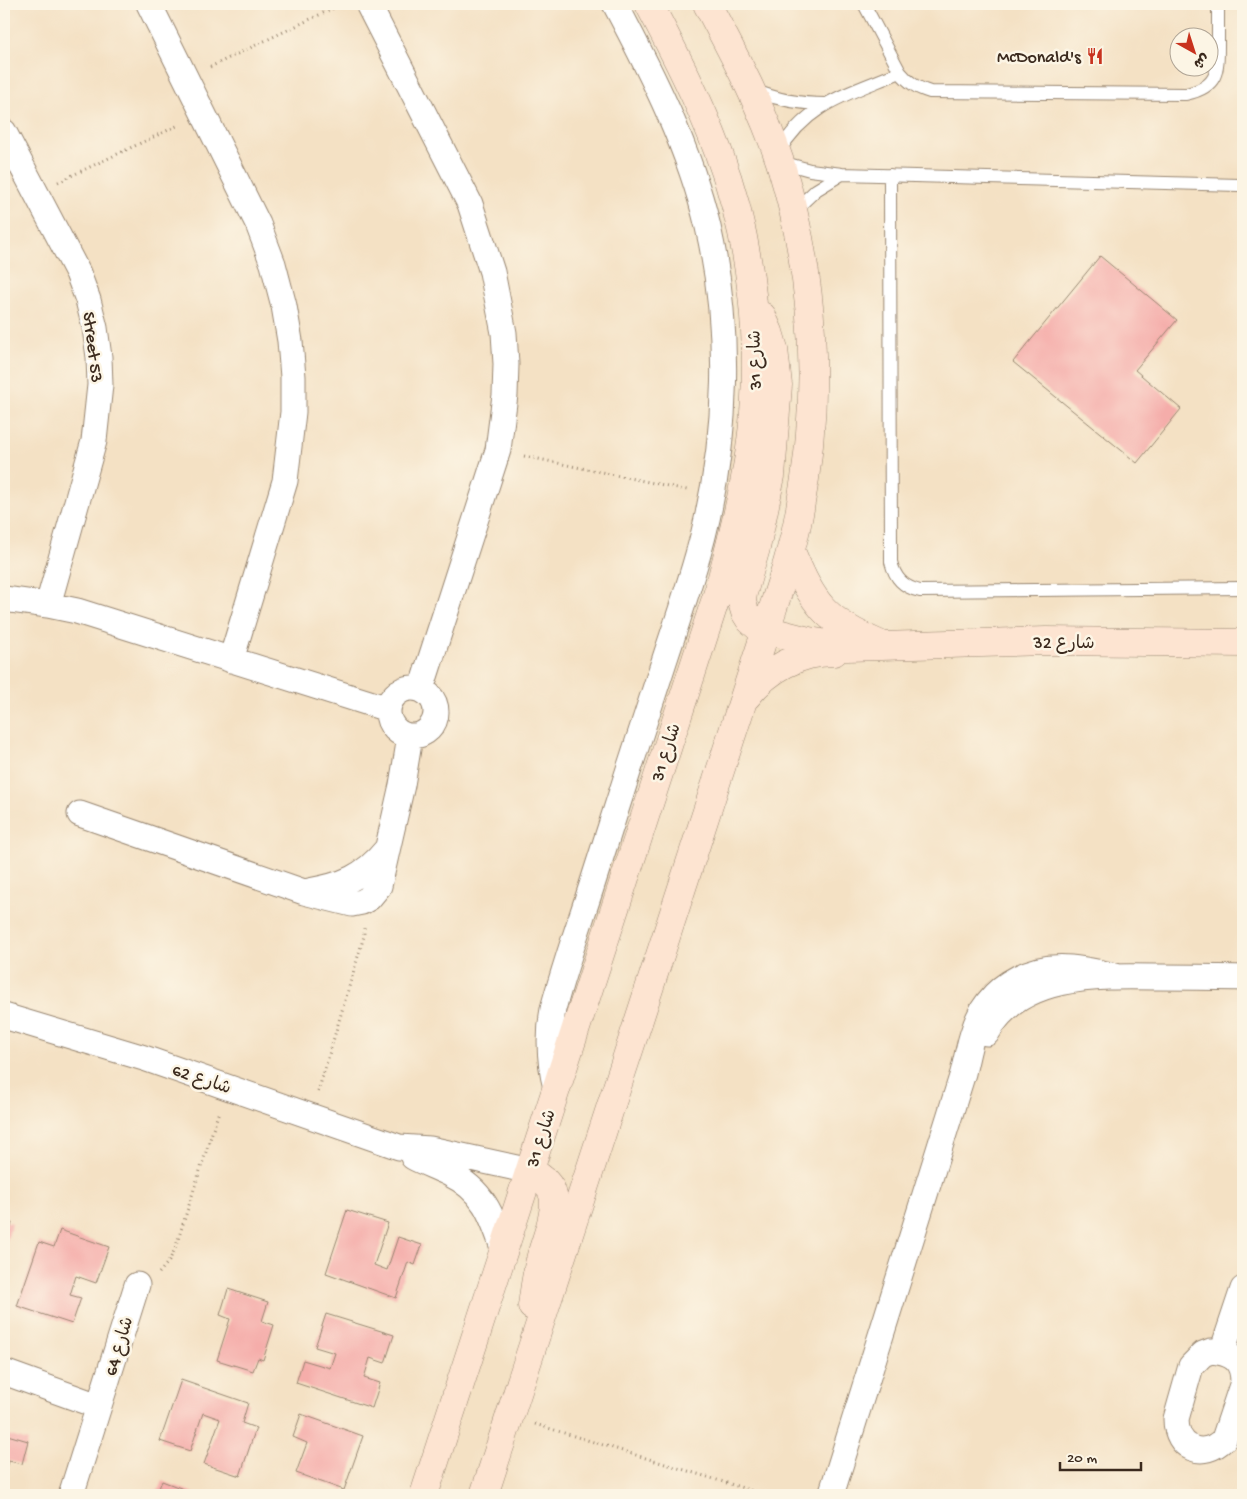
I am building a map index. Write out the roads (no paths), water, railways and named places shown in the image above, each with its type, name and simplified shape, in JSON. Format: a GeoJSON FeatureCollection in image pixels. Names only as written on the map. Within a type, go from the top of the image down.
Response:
{"type":"FeatureCollection","features":[{"type":"Feature","properties":{"kind":"street"},"geometry":{"type":"LineString","coordinates":[[149,4],[258,224],[273,264],[284,306],[290,341],[293,412],[285,481],[232,660]]}},
{"type":"Feature","properties":{"kind":"street"},"geometry":{"type":"LineString","coordinates":[[368,4],[470,204],[492,272],[504,333],[505,395],[498,450],[422,690]]}},
{"type":"Feature","properties":{"kind":"street"},"geometry":{"type":"LineString","coordinates":[[556,1088],[549,1049],[553,1009],[703,537],[719,451],[723,406],[724,362],[721,308],[708,228],[697,184],[665,101],[615,4]]}},
{"type":"Feature","properties":{"kind":"street","name":"شارع 31"},"geometry":{"type":"LineString","coordinates":[[424,1495],[719,588],[742,495],[750,447],[754,408],[755,349],[752,299],[742,234],[719,152],[700,105],[649,4]]}},
{"type":"Feature","properties":{"kind":"street"},"geometry":{"type":"LineString","coordinates":[[484,1495],[766,630],[799,515],[807,464],[812,414],[813,363],[804,261],[794,211],[778,159],[751,89],[707,4]]}},
{"type":"Feature","properties":{"kind":"street","name":"Street 53"},"geometry":{"type":"LineString","coordinates":[[4,132],[78,273],[88,300],[95,328],[99,357],[100,385],[94,441],[48,604]]}},
{"type":"Feature","properties":{"kind":"street"},"geometry":{"type":"LineString","coordinates":[[752,299],[769,332],[777,367],[778,385],[771,476],[742,602],[750,620],[766,630]]}},
{"type":"Feature","properties":{"kind":"street","name":"شارع 32"},"geometry":{"type":"LineString","coordinates":[[790,551],[808,590],[826,613],[850,630],[885,646]]}},
{"type":"Feature","properties":{"kind":"street"},"geometry":{"type":"LineString","coordinates":[[4,599],[48,604],[77,611],[388,709]]}},
{"type":"Feature","properties":{"kind":"street","name":"شارع 32"},"geometry":{"type":"LineString","coordinates":[[766,630],[827,645],[856,648],[1046,641],[1243,643]]}},
{"type":"Feature","properties":{"kind":"street"},"geometry":{"type":"LineString","coordinates":[[743,701],[765,676],[794,660],[810,654],[864,652],[885,646]]}},
{"type":"Feature","properties":{"kind":"street"},"geometry":{"type":"LineString","coordinates":[[404,689],[422,690],[430,695],[435,703],[437,713],[434,723],[428,730],[420,736],[410,737],[402,734],[390,724],[388,709],[396,693],[404,689]]}},
{"type":"Feature","properties":{"kind":"street"},"geometry":{"type":"LineString","coordinates":[[80,814],[304,892],[352,904],[362,902],[375,893],[379,886],[402,785],[410,737]]}},
{"type":"Feature","properties":{"kind":"street"},"geometry":{"type":"LineString","coordinates":[[304,892],[339,885],[354,879],[377,861],[386,850]]}},
{"type":"Feature","properties":{"kind":"street"},"geometry":{"type":"LineString","coordinates":[[831,1495],[963,1073],[974,1058],[992,1024],[1003,1010],[1017,1000],[1048,987],[1070,981],[1115,976],[1243,978]]}},
{"type":"Feature","properties":{"kind":"street","name":"شارع 62"},"geometry":{"type":"LineString","coordinates":[[4,1016],[144,1058],[399,1147],[415,1158],[447,1172],[470,1186],[486,1205],[496,1226],[504,1251]]}},
{"type":"Feature","properties":{"kind":"street","name":"شارع 62"},"geometry":{"type":"LineString","coordinates":[[399,1147],[430,1149],[530,1171]]}},
{"type":"Feature","properties":{"kind":"street"},"geometry":{"type":"LineString","coordinates":[[530,1171],[540,1176],[548,1185],[553,1196],[554,1207],[534,1284],[530,1323],[530,1355]]}},
{"type":"Feature","properties":{"kind":"street","name":"شارع 64"},"geometry":{"type":"LineString","coordinates":[[70,1495],[136,1285]]}},
{"type":"Feature","properties":{"kind":"street"},"geometry":{"type":"LineString","coordinates":[[1222,1352],[1243,1289]]}},
{"type":"Feature","properties":{"kind":"street"},"geometry":{"type":"LineString","coordinates":[[4,1372],[98,1406]]}},
{"type":"Feature","properties":{"kind":"lane"},"geometry":{"type":"LineString","coordinates":[[864,4],[900,72],[906,80],[917,88],[930,92],[1176,94],[1193,92],[1207,85],[1218,70],[1218,4]]}},
{"type":"Feature","properties":{"kind":"lane"},"geometry":{"type":"LineString","coordinates":[[900,72],[825,104],[797,126],[786,140],[778,159],[810,170],[842,174],[1239,185]]}},
{"type":"Feature","properties":{"kind":"lane"},"geometry":{"type":"LineString","coordinates":[[751,89],[787,101],[825,104]]}},
{"type":"Feature","properties":{"kind":"lane"},"geometry":{"type":"LineString","coordinates":[[794,211],[816,190],[842,174]]}},
{"type":"Feature","properties":{"kind":"lane"},"geometry":{"type":"LineString","coordinates":[[890,175],[891,562],[897,578],[912,589],[920,591],[1243,588]]}},
{"type":"Feature","properties":{"kind":"place","name":"McDonald's"},"geometry":{"type":"Point","coordinates":[1095,56]}}]}
